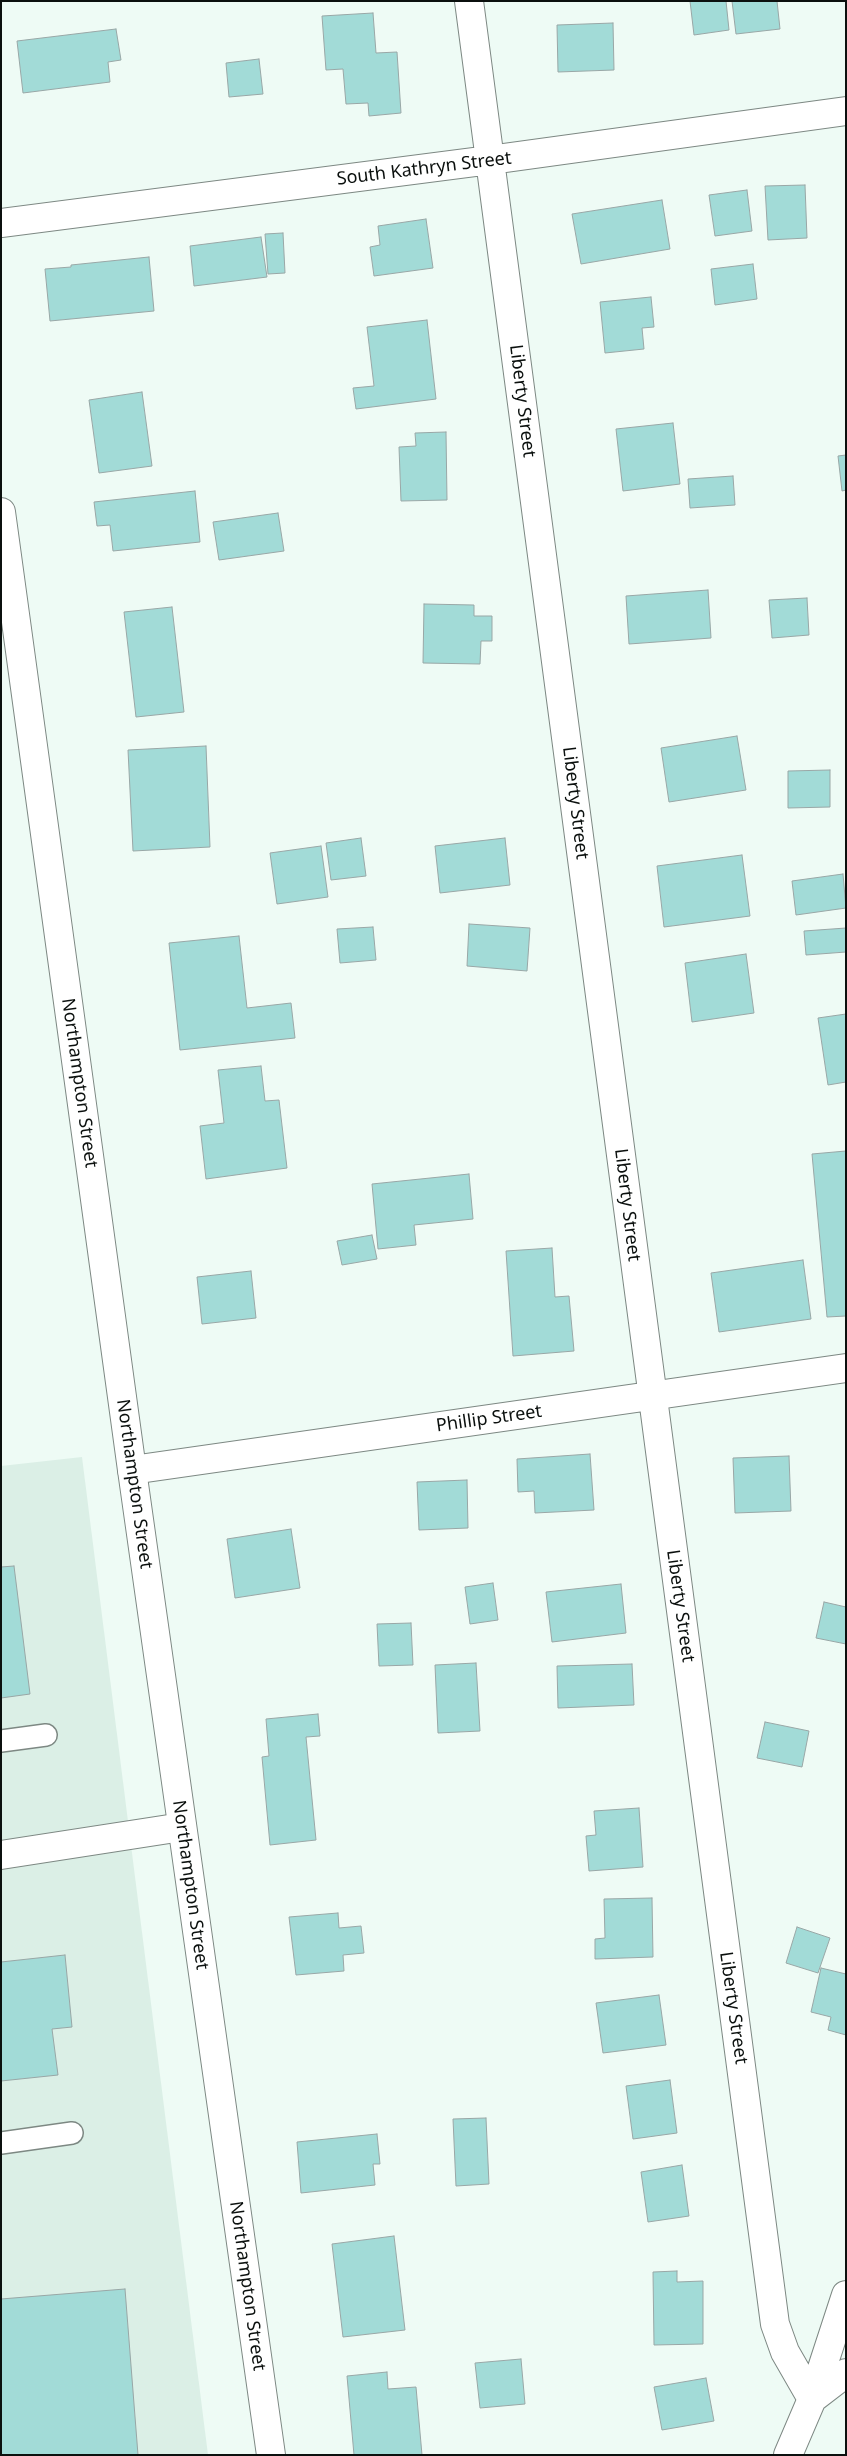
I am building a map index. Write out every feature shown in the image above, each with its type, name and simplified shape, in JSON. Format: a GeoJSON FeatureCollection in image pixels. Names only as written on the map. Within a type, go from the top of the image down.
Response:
{"type":"FeatureCollection","features":[{"type":"Feature","properties":{"kind":"street","name":"Liberty Street"},"geometry":{"type":"LineString","coordinates":[[470,1],[775,2324],[785,2352],[812,2399]]}},
{"type":"Feature","properties":{"kind":"street","name":"South Kathryn Street"},"geometry":{"type":"LineString","coordinates":[[1,223],[490,160],[846,111]]}},
{"type":"Feature","properties":{"kind":"street","name":"Northampton Street"},"geometry":{"type":"LineString","coordinates":[[1,512],[132,1470],[270,2455]]}},
{"type":"Feature","properties":{"kind":"street","name":"Phillip Street"},"geometry":{"type":"LineString","coordinates":[[132,1470],[846,1368]]}},
{"type":"Feature","properties":{"kind":"street"},"geometry":{"type":"LineString","coordinates":[[1,1855],[182,1827]]}},
{"type":"Feature","properties":{"kind":"street"},"geometry":{"type":"LineString","coordinates":[[788,2455],[812,2399],[846,2295]]}},
{"type":"Feature","properties":{"kind":"street"},"geometry":{"type":"LineString","coordinates":[[812,2399],[846,2373]]}},
{"type":"Feature","properties":{"kind":"lane"},"geometry":{"type":"LineString","coordinates":[[1,1741],[46,1736]]}},
{"type":"Feature","properties":{"kind":"lane"},"geometry":{"type":"LineString","coordinates":[[1,2143],[72,2133]]}},
{"type":"Feature","properties":{"kind":"shaded area"},"geometry":{"type":"Polygon","coordinates":[[[82,1457],[208,2455],[1,2455],[1,1466],[82,1457]]]}},
{"type":"Feature","properties":{"kind":"building"},"geometry":{"type":"Polygon","coordinates":[[[690,1],[726,1],[729,30],[694,35],[690,1]]]}},
{"type":"Feature","properties":{"kind":"building"},"geometry":{"type":"Polygon","coordinates":[[[732,1],[777,1],[780,29],[736,34],[732,1]]]}},
{"type":"Feature","properties":{"kind":"building"},"geometry":{"type":"Polygon","coordinates":[[[373,13],[376,53],[397,52],[401,113],[369,116],[368,103],[346,104],[343,69],[326,70],[322,16],[373,13]]]}},
{"type":"Feature","properties":{"kind":"building"},"geometry":{"type":"Polygon","coordinates":[[[613,23],[614,70],[558,72],[557,25],[613,23]]]}},
{"type":"Feature","properties":{"kind":"building"},"geometry":{"type":"Polygon","coordinates":[[[116,29],[121,60],[108,62],[110,82],[23,93],[17,41],[116,29]]]}},
{"type":"Feature","properties":{"kind":"building"},"geometry":{"type":"Polygon","coordinates":[[[259,59],[263,94],[229,97],[226,63],[259,59]]]}},
{"type":"Feature","properties":{"kind":"building"},"geometry":{"type":"Polygon","coordinates":[[[805,185],[807,238],[768,240],[765,186],[805,185]]]}},
{"type":"Feature","properties":{"kind":"building"},"geometry":{"type":"Polygon","coordinates":[[[747,190],[752,231],[715,236],[709,195],[747,190]]]}},
{"type":"Feature","properties":{"kind":"building"},"geometry":{"type":"Polygon","coordinates":[[[662,200],[670,249],[581,264],[572,214],[662,200]]]}},
{"type":"Feature","properties":{"kind":"building"},"geometry":{"type":"Polygon","coordinates":[[[426,219],[433,268],[374,276],[370,247],[380,245],[378,226],[426,219]]]}},
{"type":"Feature","properties":{"kind":"building"},"geometry":{"type":"Polygon","coordinates":[[[283,233],[285,273],[268,274],[265,234],[283,233]]]}},
{"type":"Feature","properties":{"kind":"building"},"geometry":{"type":"Polygon","coordinates":[[[261,237],[267,277],[194,286],[190,246],[261,237]]]}},
{"type":"Feature","properties":{"kind":"building"},"geometry":{"type":"Polygon","coordinates":[[[149,257],[154,311],[50,321],[45,269],[149,257]]]}},
{"type":"Feature","properties":{"kind":"building"},"geometry":{"type":"Polygon","coordinates":[[[753,264],[757,299],[715,305],[711,269],[753,264]]]}},
{"type":"Feature","properties":{"kind":"building"},"geometry":{"type":"Polygon","coordinates":[[[651,297],[654,327],[642,328],[644,349],[605,353],[600,302],[651,297]]]}},
{"type":"Feature","properties":{"kind":"building"},"geometry":{"type":"Polygon","coordinates":[[[427,320],[436,399],[356,409],[353,388],[374,386],[367,327],[427,320]]]}},
{"type":"Feature","properties":{"kind":"building"},"geometry":{"type":"Polygon","coordinates":[[[142,392],[152,466],[99,473],[89,400],[142,392]]]}},
{"type":"Feature","properties":{"kind":"building"},"geometry":{"type":"Polygon","coordinates":[[[673,423],[680,484],[623,491],[616,429],[673,423]]]}},
{"type":"Feature","properties":{"kind":"building"},"geometry":{"type":"Polygon","coordinates":[[[446,432],[447,500],[401,501],[399,447],[416,446],[415,433],[446,432]]]}},
{"type":"Feature","properties":{"kind":"building"},"geometry":{"type":"Polygon","coordinates":[[[846,455],[846,490],[842,491],[838,456],[846,455]]]}},
{"type":"Feature","properties":{"kind":"building"},"geometry":{"type":"Polygon","coordinates":[[[733,476],[735,505],[690,508],[688,479],[733,476]]]}},
{"type":"Feature","properties":{"kind":"building"},"geometry":{"type":"Polygon","coordinates":[[[195,491],[200,542],[113,551],[110,525],[97,526],[94,502],[195,491]]]}},
{"type":"Feature","properties":{"kind":"building"},"geometry":{"type":"Polygon","coordinates":[[[278,513],[284,551],[219,560],[213,522],[278,513]]]}},
{"type":"Feature","properties":{"kind":"building"},"geometry":{"type":"Polygon","coordinates":[[[708,590],[711,638],[629,644],[626,596],[708,590]]]}},
{"type":"Feature","properties":{"kind":"building"},"geometry":{"type":"Polygon","coordinates":[[[807,598],[809,635],[772,638],[769,600],[807,598]]]}},
{"type":"Feature","properties":{"kind":"building"},"geometry":{"type":"Polygon","coordinates":[[[424,604],[474,605],[474,616],[492,616],[492,641],[481,641],[480,664],[423,663],[424,604]]]}},
{"type":"Feature","properties":{"kind":"building"},"geometry":{"type":"Polygon","coordinates":[[[172,607],[184,712],[136,717],[124,612],[172,607]]]}},
{"type":"Feature","properties":{"kind":"building"},"geometry":{"type":"Polygon","coordinates":[[[737,736],[746,790],[669,802],[661,748],[737,736]]]}},
{"type":"Feature","properties":{"kind":"building"},"geometry":{"type":"Polygon","coordinates":[[[206,746],[210,847],[133,851],[128,750],[206,746]]]}},
{"type":"Feature","properties":{"kind":"building"},"geometry":{"type":"Polygon","coordinates":[[[830,770],[830,807],[788,808],[788,771],[830,770]]]}},
{"type":"Feature","properties":{"kind":"building"},"geometry":{"type":"Polygon","coordinates":[[[361,838],[366,876],[331,880],[326,843],[361,838]]]}},
{"type":"Feature","properties":{"kind":"building"},"geometry":{"type":"Polygon","coordinates":[[[505,838],[510,885],[440,893],[435,846],[505,838]]]}},
{"type":"Feature","properties":{"kind":"building"},"geometry":{"type":"Polygon","coordinates":[[[321,846],[328,897],[277,904],[270,853],[321,846]]]}},
{"type":"Feature","properties":{"kind":"building"},"geometry":{"type":"Polygon","coordinates":[[[742,855],[750,916],[664,927],[657,866],[742,855]]]}},
{"type":"Feature","properties":{"kind":"building"},"geometry":{"type":"Polygon","coordinates":[[[843,874],[846,908],[796,915],[792,881],[843,874]]]}},
{"type":"Feature","properties":{"kind":"building"},"geometry":{"type":"Polygon","coordinates":[[[469,924],[530,928],[527,971],[467,966],[469,924]]]}},
{"type":"Feature","properties":{"kind":"building"},"geometry":{"type":"Polygon","coordinates":[[[373,927],[376,960],[340,963],[337,929],[373,927]]]}},
{"type":"Feature","properties":{"kind":"building"},"geometry":{"type":"Polygon","coordinates":[[[846,928],[846,952],[806,955],[804,931],[846,928]]]}},
{"type":"Feature","properties":{"kind":"building"},"geometry":{"type":"Polygon","coordinates":[[[239,936],[247,1008],[291,1003],[295,1038],[180,1050],[169,943],[239,936]]]}},
{"type":"Feature","properties":{"kind":"building"},"geometry":{"type":"Polygon","coordinates":[[[746,954],[754,1013],[692,1022],[685,963],[746,954]]]}},
{"type":"Feature","properties":{"kind":"building"},"geometry":{"type":"Polygon","coordinates":[[[846,1014],[846,1082],[828,1085],[818,1018],[846,1014]]]}},
{"type":"Feature","properties":{"kind":"building"},"geometry":{"type":"Polygon","coordinates":[[[261,1066],[265,1101],[279,1100],[287,1168],[206,1179],[200,1126],[224,1123],[218,1070],[261,1066]]]}},
{"type":"Feature","properties":{"kind":"building"},"geometry":{"type":"Polygon","coordinates":[[[846,1151],[846,1316],[827,1317],[812,1154],[846,1151]]]}},
{"type":"Feature","properties":{"kind":"building"},"geometry":{"type":"Polygon","coordinates":[[[469,1174],[473,1219],[414,1225],[416,1245],[378,1249],[372,1184],[469,1174]]]}},
{"type":"Feature","properties":{"kind":"building"},"geometry":{"type":"Polygon","coordinates":[[[372,1235],[377,1259],[342,1265],[337,1241],[372,1235]]]}},
{"type":"Feature","properties":{"kind":"building"},"geometry":{"type":"Polygon","coordinates":[[[552,1248],[555,1297],[569,1296],[574,1351],[513,1356],[506,1251],[552,1248]]]}},
{"type":"Feature","properties":{"kind":"building"},"geometry":{"type":"Polygon","coordinates":[[[803,1260],[811,1319],[719,1332],[711,1273],[803,1260]]]}},
{"type":"Feature","properties":{"kind":"building"},"geometry":{"type":"Polygon","coordinates":[[[251,1271],[256,1318],[202,1324],[197,1277],[251,1271]]]}},
{"type":"Feature","properties":{"kind":"building"},"geometry":{"type":"Polygon","coordinates":[[[590,1454],[594,1510],[535,1513],[534,1491],[518,1492],[517,1459],[590,1454]]]}},
{"type":"Feature","properties":{"kind":"building"},"geometry":{"type":"Polygon","coordinates":[[[789,1456],[791,1511],[735,1513],[733,1458],[789,1456]]]}},
{"type":"Feature","properties":{"kind":"building"},"geometry":{"type":"Polygon","coordinates":[[[467,1480],[468,1528],[419,1530],[417,1482],[467,1480]]]}},
{"type":"Feature","properties":{"kind":"building"},"geometry":{"type":"Polygon","coordinates":[[[291,1529],[300,1588],[235,1598],[227,1539],[291,1529]]]}},
{"type":"Feature","properties":{"kind":"building"},"geometry":{"type":"Polygon","coordinates":[[[14,1566],[30,1694],[1,1698],[1,1567],[14,1566]]]}},
{"type":"Feature","properties":{"kind":"building"},"geometry":{"type":"Polygon","coordinates":[[[493,1583],[498,1620],[470,1624],[465,1587],[493,1583]]]}},
{"type":"Feature","properties":{"kind":"building"},"geometry":{"type":"Polygon","coordinates":[[[621,1584],[626,1633],[552,1642],[546,1592],[621,1584]]]}},
{"type":"Feature","properties":{"kind":"building"},"geometry":{"type":"Polygon","coordinates":[[[824,1602],[846,1607],[846,1644],[816,1638],[824,1602]]]}},
{"type":"Feature","properties":{"kind":"building"},"geometry":{"type":"Polygon","coordinates":[[[411,1623],[413,1665],[379,1666],[377,1624],[411,1623]]]}},
{"type":"Feature","properties":{"kind":"building"},"geometry":{"type":"Polygon","coordinates":[[[476,1663],[480,1731],[438,1733],[435,1665],[476,1663]]]}},
{"type":"Feature","properties":{"kind":"building"},"geometry":{"type":"Polygon","coordinates":[[[632,1664],[634,1705],[558,1708],[557,1666],[632,1664]]]}},
{"type":"Feature","properties":{"kind":"building"},"geometry":{"type":"Polygon","coordinates":[[[318,1714],[320,1736],[306,1737],[316,1840],[270,1845],[262,1757],[269,1756],[266,1719],[318,1714]]]}},
{"type":"Feature","properties":{"kind":"building"},"geometry":{"type":"Polygon","coordinates":[[[765,1722],[809,1731],[802,1767],[757,1758],[765,1722]]]}},
{"type":"Feature","properties":{"kind":"building"},"geometry":{"type":"Polygon","coordinates":[[[639,1808],[643,1867],[589,1871],[586,1836],[596,1835],[594,1811],[639,1808]]]}},
{"type":"Feature","properties":{"kind":"building"},"geometry":{"type":"Polygon","coordinates":[[[652,1898],[653,1957],[595,1959],[595,1939],[605,1938],[604,1899],[652,1898]]]}},
{"type":"Feature","properties":{"kind":"building"},"geometry":{"type":"Polygon","coordinates":[[[338,1913],[339,1928],[361,1926],[364,1953],[343,1955],[344,1971],[296,1975],[289,1917],[338,1913]]]}},
{"type":"Feature","properties":{"kind":"building"},"geometry":{"type":"Polygon","coordinates":[[[797,1927],[830,1938],[818,1973],[786,1963],[797,1927]]]}},
{"type":"Feature","properties":{"kind":"building"},"geometry":{"type":"Polygon","coordinates":[[[65,1955],[72,2027],[52,2029],[58,2075],[1,2081],[1,1962],[65,1955]]]}},
{"type":"Feature","properties":{"kind":"building"},"geometry":{"type":"Polygon","coordinates":[[[821,1968],[846,1974],[846,2035],[828,2030],[831,2017],[811,2012],[821,1968]]]}},
{"type":"Feature","properties":{"kind":"building"},"geometry":{"type":"Polygon","coordinates":[[[659,1995],[666,2045],[603,2053],[596,2003],[659,1995]]]}},
{"type":"Feature","properties":{"kind":"building"},"geometry":{"type":"Polygon","coordinates":[[[670,2080],[677,2133],[633,2139],[626,2086],[670,2080]]]}},
{"type":"Feature","properties":{"kind":"building"},"geometry":{"type":"Polygon","coordinates":[[[486,2118],[489,2184],[456,2186],[453,2119],[486,2118]]]}},
{"type":"Feature","properties":{"kind":"building"},"geometry":{"type":"Polygon","coordinates":[[[377,2134],[380,2164],[373,2164],[375,2185],[301,2193],[297,2142],[377,2134]]]}},
{"type":"Feature","properties":{"kind":"building"},"geometry":{"type":"Polygon","coordinates":[[[682,2165],[689,2216],[648,2222],[641,2172],[682,2165]]]}},
{"type":"Feature","properties":{"kind":"building"},"geometry":{"type":"Polygon","coordinates":[[[394,2236],[405,2330],[343,2337],[332,2244],[394,2236]]]}},
{"type":"Feature","properties":{"kind":"building"},"geometry":{"type":"Polygon","coordinates":[[[677,2271],[677,2282],[703,2281],[703,2344],[654,2345],[653,2272],[677,2271]]]}},
{"type":"Feature","properties":{"kind":"building"},"geometry":{"type":"Polygon","coordinates":[[[125,2289],[138,2455],[1,2455],[1,2299],[125,2289]]]}},
{"type":"Feature","properties":{"kind":"building"},"geometry":{"type":"Polygon","coordinates":[[[521,2359],[525,2404],[480,2408],[475,2363],[521,2359]]]}},
{"type":"Feature","properties":{"kind":"building"},"geometry":{"type":"Polygon","coordinates":[[[387,2372],[388,2389],[416,2387],[422,2455],[354,2455],[347,2376],[387,2372]]]}},
{"type":"Feature","properties":{"kind":"building"},"geometry":{"type":"Polygon","coordinates":[[[706,2378],[714,2421],[662,2430],[654,2387],[706,2378]]]}}]}
